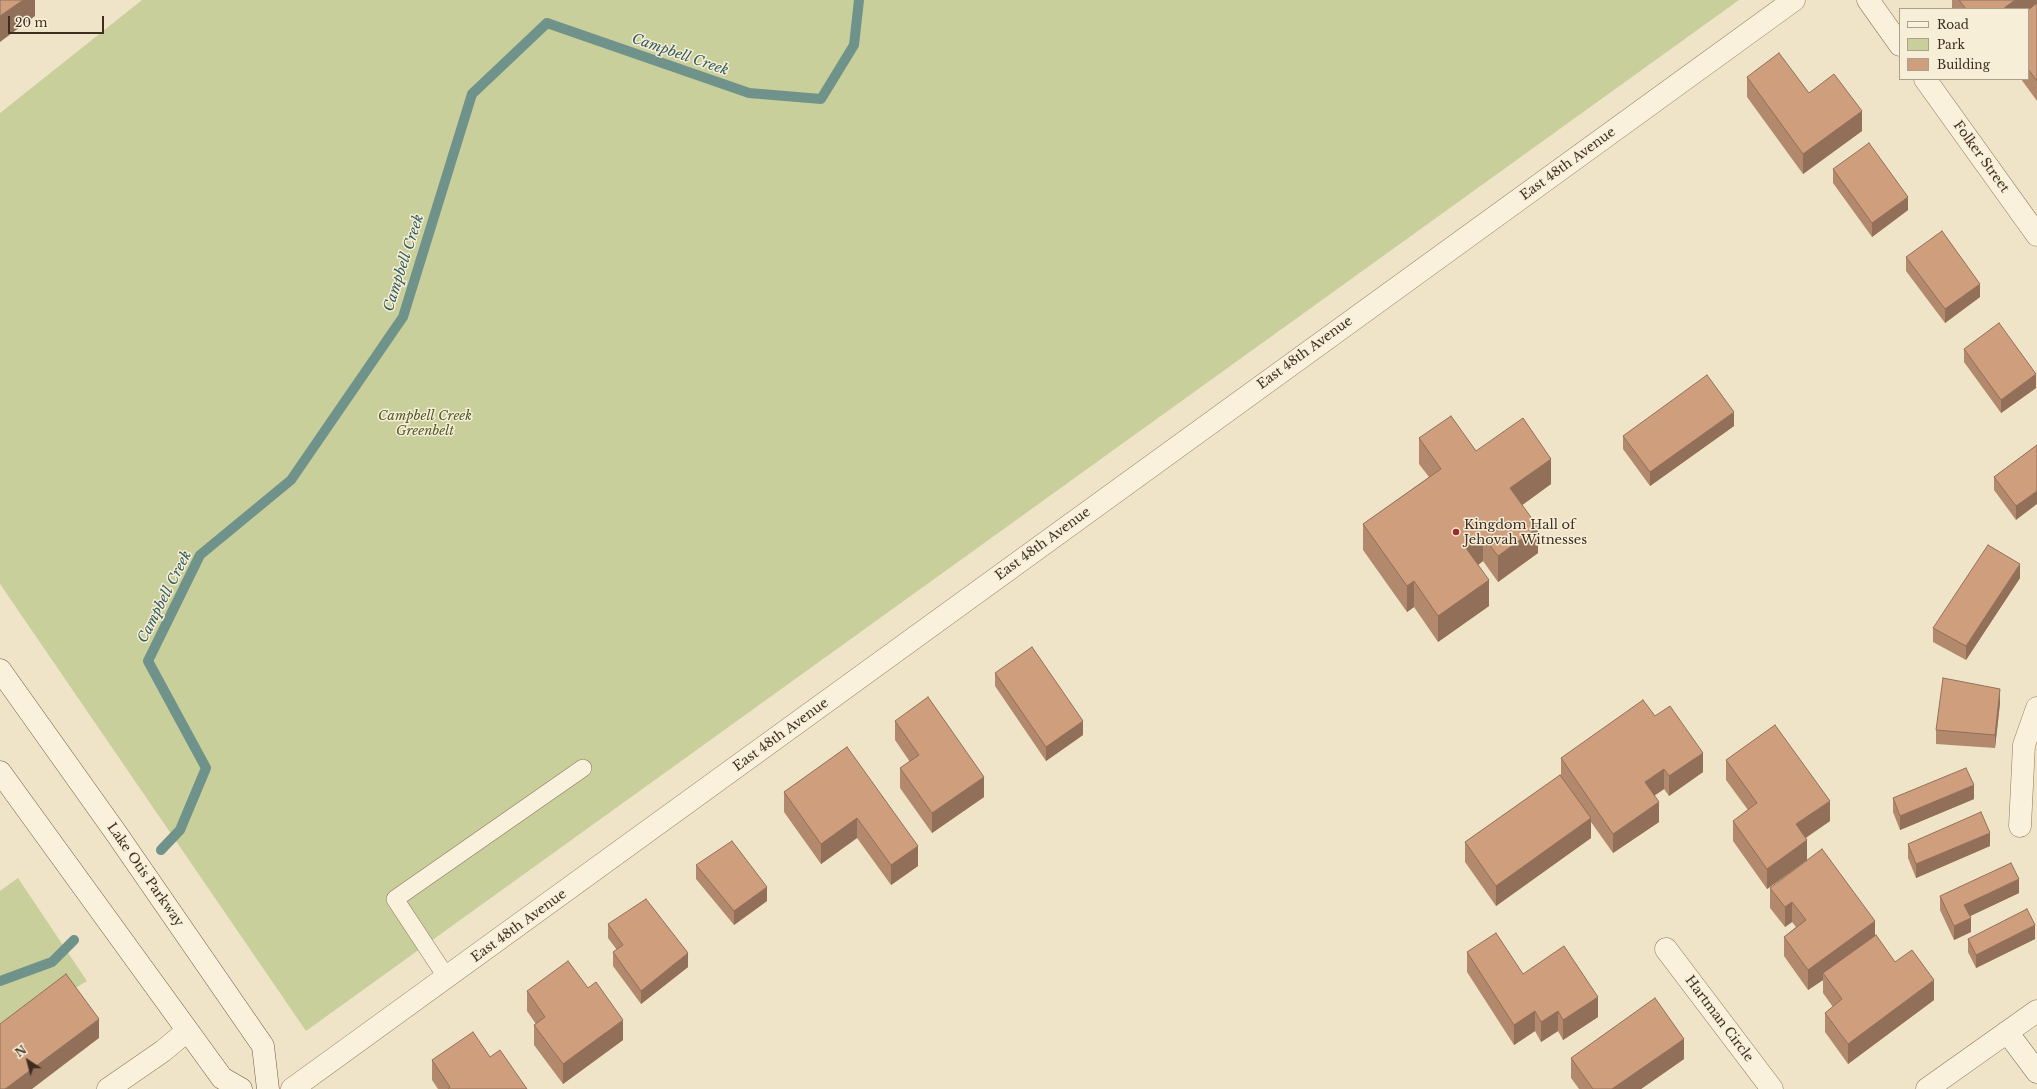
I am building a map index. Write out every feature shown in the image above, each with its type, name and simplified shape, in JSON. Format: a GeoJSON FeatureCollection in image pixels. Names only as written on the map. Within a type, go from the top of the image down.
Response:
{"type":"FeatureCollection","features":[{"type":"Feature","properties":{"kind":"street","name":"East 48th Avenue"},"geometry":{"type":"LineString","coordinates":[[292,1089],[1794,0]]}},
{"type":"Feature","properties":{"kind":"street"},"geometry":{"type":"LineString","coordinates":[[1868,0],[1899,44]]}},
{"type":"Feature","properties":{"kind":"street","name":"Folker Street"},"geometry":{"type":"LineString","coordinates":[[1925,80],[2037,235]]}},
{"type":"Feature","properties":{"kind":"street","name":"Lake Otis Parkway"},"geometry":{"type":"LineString","coordinates":[[0,670],[116,833],[263,1046],[268,1089]]}},
{"type":"Feature","properties":{"kind":"street"},"geometry":{"type":"LineString","coordinates":[[2020,826],[2024,745],[2037,708]]}},
{"type":"Feature","properties":{"kind":"street"},"geometry":{"type":"LineString","coordinates":[[0,772],[222,1078],[241,1089]]}},
{"type":"Feature","properties":{"kind":"street","name":"Hartman Circle"},"geometry":{"type":"LineString","coordinates":[[1666,949],[1772,1089]]}},
{"type":"Feature","properties":{"kind":"street"},"geometry":{"type":"LineString","coordinates":[[1928,1089],[2037,1011]]}},
{"type":"Feature","properties":{"kind":"street"},"geometry":{"type":"LineString","coordinates":[[108,1089],[163,1051],[187,1031]]}},
{"type":"Feature","properties":{"kind":"street"},"geometry":{"type":"LineString","coordinates":[[2007,1032],[2037,1072]]}},
{"type":"Feature","properties":{"kind":"lane"},"geometry":{"type":"LineString","coordinates":[[447,978],[395,899],[583,768]]}},
{"type":"Feature","properties":{"kind":"green space","name":"Campbell Creek Greenbelt"},"geometry":{"type":"Polygon","coordinates":[[[142,0],[1739,0],[306,1031],[0,584],[0,113],[142,0]]]}},
{"type":"Feature","properties":{"kind":"green space"},"geometry":{"type":"Polygon","coordinates":[[[18,878],[87,981],[0,1034],[0,891],[18,878]]]}},
{"type":"Feature","properties":{"kind":"building"},"geometry":{"type":"Polygon","coordinates":[[[0,0],[23,0],[0,16],[0,0]]]}},
{"type":"Feature","properties":{"kind":"building"},"geometry":{"type":"Polygon","coordinates":[[[1959,0],[2015,0],[2004,8],[1965,8],[1959,0]]]}},
{"type":"Feature","properties":{"kind":"building"},"geometry":{"type":"Polygon","coordinates":[[[2037,3],[2037,81],[2029,70],[2029,9],[2037,3]]]}},
{"type":"Feature","properties":{"kind":"building"},"geometry":{"type":"Polygon","coordinates":[[[1779,53],[1809,93],[1834,74],[1862,111],[1803,154],[1747,77],[1779,53]]]}},
{"type":"Feature","properties":{"kind":"building"},"geometry":{"type":"Polygon","coordinates":[[[1869,143],[1908,197],[1872,223],[1833,169],[1869,143]]]}},
{"type":"Feature","properties":{"kind":"building"},"geometry":{"type":"Polygon","coordinates":[[[1942,231],[1980,284],[1945,309],[1906,257],[1942,231]]]}},
{"type":"Feature","properties":{"kind":"building"},"geometry":{"type":"Polygon","coordinates":[[[1999,323],[2036,374],[2001,400],[1964,349],[1999,323]]]}},
{"type":"Feature","properties":{"kind":"building"},"geometry":{"type":"Polygon","coordinates":[[[1707,375],[1734,412],[1650,472],[1623,436],[1707,375]]]}},
{"type":"Feature","properties":{"kind":"building","name":"Kingdom Hall of Jehovah Witnesses"},"geometry":{"type":"Polygon","coordinates":[[[1451,416],[1476,451],[1523,418],[1551,459],[1510,488],[1538,527],[1498,556],[1483,536],[1466,548],[1489,580],[1438,616],[1414,581],[1407,586],[1363,524],[1441,469],[1419,438],[1451,416]]]}},
{"type":"Feature","properties":{"kind":"building"},"geometry":{"type":"Polygon","coordinates":[[[2037,445],[2037,491],[2016,506],[1994,477],[2037,445]]]}},
{"type":"Feature","properties":{"kind":"building"},"geometry":{"type":"Polygon","coordinates":[[[1988,545],[2020,564],[1966,646],[1933,628],[1988,545]]]}},
{"type":"Feature","properties":{"kind":"building"},"geometry":{"type":"Polygon","coordinates":[[[1032,647],[1083,721],[1046,747],[995,673],[1032,647]]]}},
{"type":"Feature","properties":{"kind":"building"},"geometry":{"type":"Polygon","coordinates":[[[1943,678],[2000,689],[1995,735],[1936,730],[1943,678]]]}},
{"type":"Feature","properties":{"kind":"building"},"geometry":{"type":"Polygon","coordinates":[[[928,697],[984,777],[932,813],[900,768],[919,755],[895,721],[928,697]]]}},
{"type":"Feature","properties":{"kind":"building"},"geometry":{"type":"Polygon","coordinates":[[[1643,700],[1655,716],[1670,706],[1703,753],[1669,776],[1664,769],[1645,782],[1659,802],[1613,834],[1561,758],[1643,700]]]}},
{"type":"Feature","properties":{"kind":"building"},"geometry":{"type":"Polygon","coordinates":[[[1775,725],[1830,801],[1796,824],[1807,840],[1767,869],[1733,821],[1757,803],[1726,760],[1775,725]]]}},
{"type":"Feature","properties":{"kind":"building"},"geometry":{"type":"Polygon","coordinates":[[[847,747],[918,846],[891,865],[857,818],[821,844],[784,792],[847,747]]]}},
{"type":"Feature","properties":{"kind":"building"},"geometry":{"type":"Polygon","coordinates":[[[1966,768],[1974,785],[1900,816],[1893,798],[1966,768]]]}},
{"type":"Feature","properties":{"kind":"building"},"geometry":{"type":"Polygon","coordinates":[[[1560,775],[1591,818],[1496,886],[1465,842],[1560,775]]]}},
{"type":"Feature","properties":{"kind":"building"},"geometry":{"type":"Polygon","coordinates":[[[1981,812],[1990,833],[1916,864],[1908,844],[1981,812]]]}},
{"type":"Feature","properties":{"kind":"building"},"geometry":{"type":"Polygon","coordinates":[[[732,841],[767,887],[734,911],[696,865],[732,841]]]}},
{"type":"Feature","properties":{"kind":"building"},"geometry":{"type":"Polygon","coordinates":[[[1822,849],[1875,921],[1808,970],[1784,937],[1806,920],[1792,902],[1785,907],[1770,888],[1822,849]]]}},
{"type":"Feature","properties":{"kind":"building"},"geometry":{"type":"Polygon","coordinates":[[[2011,863],[2019,879],[1964,905],[1971,918],[1954,926],[1940,896],[2011,863]]]}},
{"type":"Feature","properties":{"kind":"building"},"geometry":{"type":"Polygon","coordinates":[[[646,899],[688,953],[641,991],[613,952],[623,945],[608,924],[646,899]]]}},
{"type":"Feature","properties":{"kind":"building"},"geometry":{"type":"Polygon","coordinates":[[[2027,909],[2035,925],[1976,955],[1968,939],[2027,909]]]}},
{"type":"Feature","properties":{"kind":"building"},"geometry":{"type":"Polygon","coordinates":[[[1496,933],[1523,974],[1564,946],[1598,997],[1563,1020],[1558,1011],[1541,1022],[1535,1011],[1514,1025],[1467,952],[1496,933]]]}},
{"type":"Feature","properties":{"kind":"building"},"geometry":{"type":"Polygon","coordinates":[[[1876,935],[1895,962],[1912,950],[1934,980],[1848,1044],[1825,1013],[1842,999],[1823,973],[1876,935]]]}},
{"type":"Feature","properties":{"kind":"building"},"geometry":{"type":"Polygon","coordinates":[[[568,961],[588,988],[596,982],[623,1020],[563,1064],[534,1025],[545,1017],[527,991],[568,961]]]}},
{"type":"Feature","properties":{"kind":"building"},"geometry":{"type":"Polygon","coordinates":[[[66,974],[99,1019],[5,1089],[0,1089],[0,1024],[66,974]]]}},
{"type":"Feature","properties":{"kind":"building"},"geometry":{"type":"Polygon","coordinates":[[[1655,998],[1684,1039],[1612,1089],[1593,1089],[1571,1058],[1655,998]]]}},
{"type":"Feature","properties":{"kind":"building"},"geometry":{"type":"Polygon","coordinates":[[[473,1032],[490,1057],[500,1050],[527,1089],[448,1089],[450,1087],[432,1060],[473,1032]]]}},
{"type":"Feature","properties":{"kind":"waterway","name":"Campbell Creek"},"geometry":{"type":"LineString","coordinates":[[161,850],[180,830],[206,768],[148,661],[200,555],[291,480],[403,317],[472,94],[547,23],[749,93],[821,99],[854,45],[859,0]]}},
{"type":"Feature","properties":{"kind":"waterway","name":"Campbell Creek"},"geometry":{"type":"LineString","coordinates":[[0,981],[52,962],[74,940]]}},
{"type":"Feature","properties":{"kind":"place","name":"Kingdom Hall of Jehovah Witnesses"},"geometry":{"type":"Point","coordinates":[1456,532]}}]}
